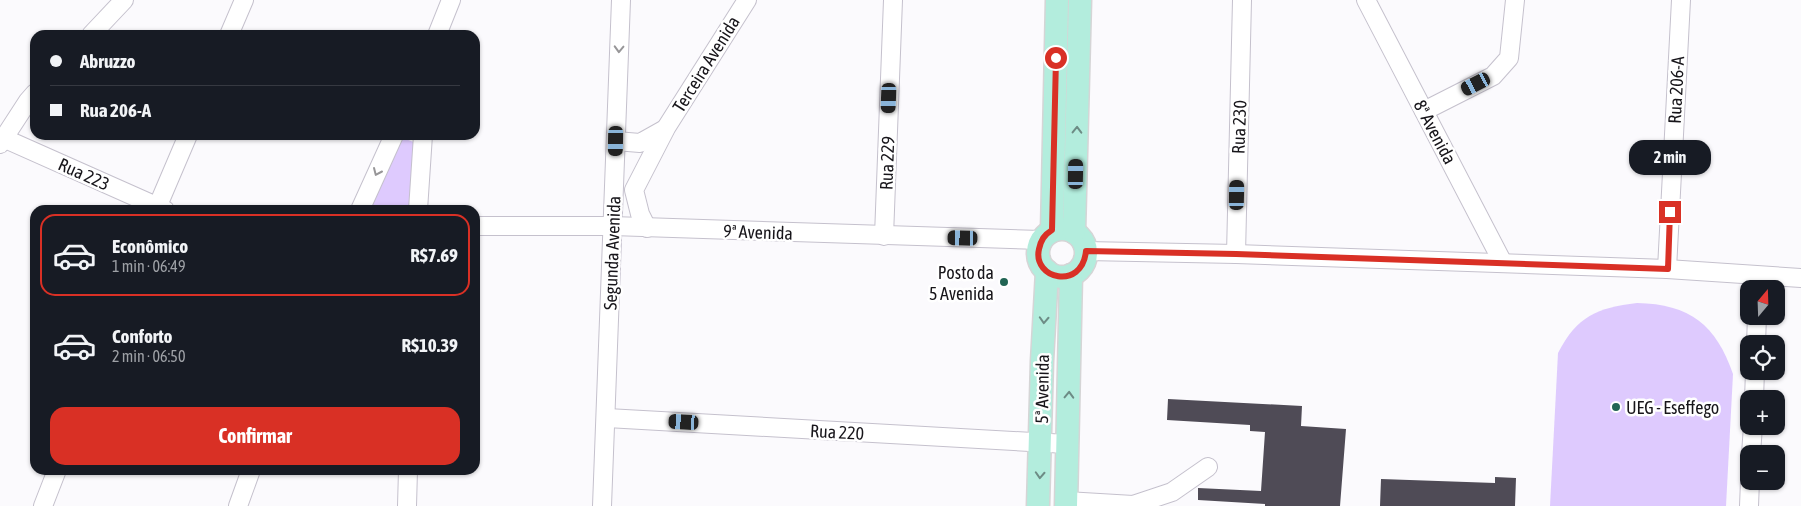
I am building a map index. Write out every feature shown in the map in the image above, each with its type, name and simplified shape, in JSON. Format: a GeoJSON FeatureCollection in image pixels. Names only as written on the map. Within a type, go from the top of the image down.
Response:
{"type":"FeatureCollection","features":[{"type":"Feature","properties":{"kind":"main road"},"geometry":{"type":"LineString","coordinates":[[1046,235],[1059,228],[1074,232],[1080,237],[1086,251],[1083,266],[1071,275],[1058,276],[1047,271],[1039,261],[1038,254],[1046,235],[1057,0]]}},
{"type":"Feature","properties":{"kind":"main road"},"geometry":{"type":"LineString","coordinates":[[1074,232],[1080,0]]}},
{"type":"Feature","properties":{"kind":"main road","name":"5ª Avenida"},"geometry":{"type":"LineString","coordinates":[[1038,506],[1042,361],[1047,271]]}},
{"type":"Feature","properties":{"kind":"main road","name":"5ª Avenida"},"geometry":{"type":"LineString","coordinates":[[1066,503],[1071,275]]}},
{"type":"Feature","properties":{"kind":"street"},"geometry":{"type":"LineString","coordinates":[[96,30],[124,0]]}},
{"type":"Feature","properties":{"kind":"street"},"geometry":{"type":"LineString","coordinates":[[232,30],[244,0]]}},
{"type":"Feature","properties":{"kind":"street"},"geometry":{"type":"LineString","coordinates":[[439,30],[452,0]]}},
{"type":"Feature","properties":{"kind":"street","name":"Segunda Avenida"},"geometry":{"type":"LineString","coordinates":[[602,506],[607,418],[621,0]]}},
{"type":"Feature","properties":{"kind":"street","name":"Terceira Avenida"},"geometry":{"type":"LineString","coordinates":[[647,228],[640,214],[634,190],[666,128],[747,0]]}},
{"type":"Feature","properties":{"kind":"street","name":"Rua 229"},"geometry":{"type":"LineString","coordinates":[[884,236],[893,0]]}},
{"type":"Feature","properties":{"kind":"street","name":"Rua 230"},"geometry":{"type":"LineString","coordinates":[[1236,254],[1242,0]]}},
{"type":"Feature","properties":{"kind":"street","name":"8ª Avenida"},"geometry":{"type":"LineString","coordinates":[[1366,0],[1504,263]]}},
{"type":"Feature","properties":{"kind":"street"},"geometry":{"type":"LineString","coordinates":[[1424,111],[1493,76],[1510,58],[1515,0]]}},
{"type":"Feature","properties":{"kind":"street","name":"Rua 206-A"},"geometry":{"type":"LineString","coordinates":[[1668,269],[1681,0]]}},
{"type":"Feature","properties":{"kind":"street"},"geometry":{"type":"LineString","coordinates":[[1,141],[30,99]]}},
{"type":"Feature","properties":{"kind":"street","name":"Terceira Avenida"},"geometry":{"type":"LineString","coordinates":[[616,141],[640,143],[666,128]]}},
{"type":"Feature","properties":{"kind":"street"},"geometry":{"type":"LineString","coordinates":[[162,205],[186,140]]}},
{"type":"Feature","properties":{"kind":"street"},"geometry":{"type":"LineString","coordinates":[[362,205],[392,140]]}},
{"type":"Feature","properties":{"kind":"street"},"geometry":{"type":"LineString","coordinates":[[418,205],[419,140]]}},
{"type":"Feature","properties":{"kind":"street","name":"Rua 223"},"geometry":{"type":"LineString","coordinates":[[1,141],[151,205]]}},
{"type":"Feature","properties":{"kind":"street"},"geometry":{"type":"LineString","coordinates":[[616,164],[646,164]]}},
{"type":"Feature","properties":{"kind":"street","name":"9ª Avenida"},"geometry":{"type":"LineString","coordinates":[[480,226],[612,226],[884,236],[1046,235]]}},
{"type":"Feature","properties":{"kind":"street"},"geometry":{"type":"LineString","coordinates":[[1086,251],[1236,254],[1668,269],[1740,280]]}},
{"type":"Feature","properties":{"kind":"street"},"geometry":{"type":"LineString","coordinates":[[1784,280],[1801,278]]}},
{"type":"Feature","properties":{"kind":"street","name":"Rua 220"},"geometry":{"type":"LineString","coordinates":[[607,418],[1067,444]]}},
{"type":"Feature","properties":{"kind":"street"},"geometry":{"type":"LineString","coordinates":[[1066,503],[1133,506],[1172,492],[1208,467]]}},
{"type":"Feature","properties":{"kind":"street"},"geometry":{"type":"LineString","coordinates":[[43,506],[55,475]]}},
{"type":"Feature","properties":{"kind":"street"},"geometry":{"type":"LineString","coordinates":[[238,506],[249,475]]}},
{"type":"Feature","properties":{"kind":"street"},"geometry":{"type":"LineString","coordinates":[[407,506],[408,475]]}},
{"type":"Feature","properties":{"kind":"street"},"geometry":{"type":"LineString","coordinates":[[1749,506],[1750,490]]}},
{"type":"Feature","properties":{"kind":"shaded area"},"geometry":{"type":"Polygon","coordinates":[[[396,140],[408,140],[416,143],[410,205],[367,205],[396,140]]]}},
{"type":"Feature","properties":{"kind":"shaded area","name":"UEG - Eseffego"},"geometry":{"type":"Polygon","coordinates":[[[1637,303],[1656,304],[1672,308],[1698,320],[1709,330],[1726,357],[1733,374],[1726,506],[1550,506],[1558,353],[1573,330],[1590,316],[1599,311],[1637,303]]]}},
{"type":"Feature","properties":{"kind":"building"},"geometry":{"type":"Polygon","coordinates":[[[1168,399],[1302,406],[1301,426],[1346,429],[1340,506],[1265,506],[1265,504],[1198,500],[1198,488],[1261,491],[1265,432],[1250,431],[1250,425],[1167,420],[1168,399]]]}},
{"type":"Feature","properties":{"kind":"building"},"geometry":{"type":"Polygon","coordinates":[[[1495,477],[1516,478],[1515,506],[1380,506],[1381,479],[1495,483],[1495,477]]]}},
{"type":"Feature","properties":{"kind":"place","name":"Posto da 5 Avenida"},"geometry":{"type":"Point","coordinates":[1004,282]}},
{"type":"Feature","properties":{"kind":"place","name":"UEG - Eseffego"},"geometry":{"type":"Point","coordinates":[1616,407]}},
{"type":"Feature","properties":{"kind":"route"},"geometry":{"type":"LineString","coordinates":[[1056,58],[1052,230],[1041,240],[1038,254],[1042,266],[1052,275],[1065,277],[1078,271],[1083,266],[1086,251],[1236,254],[1668,269],[1670,212]]}}]}
